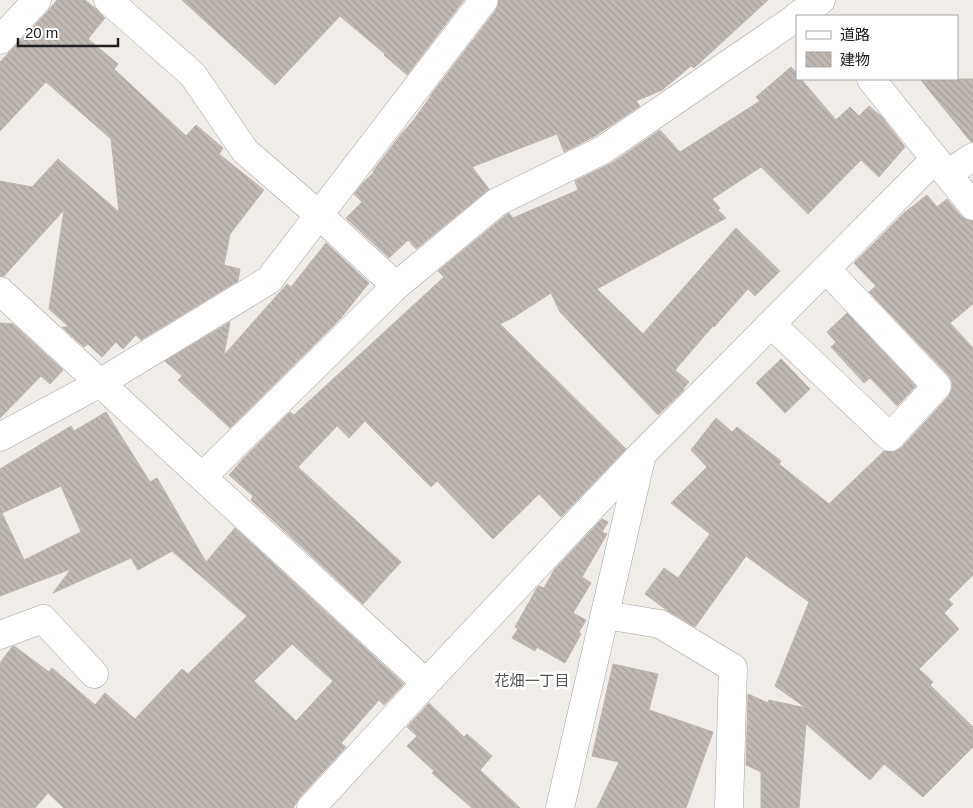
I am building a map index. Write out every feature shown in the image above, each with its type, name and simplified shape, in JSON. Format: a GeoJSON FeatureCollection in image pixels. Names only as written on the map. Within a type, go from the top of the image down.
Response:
{"type":"FeatureCollection","features":[{"type":"Feature","properties":{"kind":"street"},"geometry":{"type":"LineString","coordinates":[[0,40],[37,0]]}},
{"type":"Feature","properties":{"kind":"street"},"geometry":{"type":"LineString","coordinates":[[108,0],[193,75],[245,151],[319,215],[396,286]]}},
{"type":"Feature","properties":{"kind":"street"},"geometry":{"type":"LineString","coordinates":[[0,437],[100,383],[269,280],[484,0]]}},
{"type":"Feature","properties":{"kind":"street"},"geometry":{"type":"LineString","coordinates":[[203,476],[396,286],[497,202],[603,150],[796,18]]}},
{"type":"Feature","properties":{"kind":"street"},"geometry":{"type":"LineString","coordinates":[[872,80],[973,206]]}},
{"type":"Feature","properties":{"kind":"street"},"geometry":{"type":"LineString","coordinates":[[311,808],[642,454],[826,269],[941,166],[973,157]]}},
{"type":"Feature","properties":{"kind":"street"},"geometry":{"type":"LineString","coordinates":[[771,324],[890,437],[938,386],[826,269]]}},
{"type":"Feature","properties":{"kind":"street"},"geometry":{"type":"LineString","coordinates":[[0,291],[426,683]]}},
{"type":"Feature","properties":{"kind":"street"},"geometry":{"type":"LineString","coordinates":[[560,808],[642,454]]}},
{"type":"Feature","properties":{"kind":"street"},"geometry":{"type":"LineString","coordinates":[[605,614],[660,624],[733,668],[729,808]]}},
{"type":"Feature","properties":{"kind":"street"},"geometry":{"type":"LineString","coordinates":[[0,635],[43,618],[94,674]]}},
{"type":"Feature","properties":{"kind":"building"},"geometry":{"type":"Polygon","coordinates":[[[57,0],[85,0],[96,9],[105,18],[88,39],[118,64],[114,69],[186,136],[196,125],[223,148],[219,154],[264,190],[230,234],[224,265],[240,269],[238,281],[141,340],[136,335],[123,349],[116,342],[102,357],[88,344],[84,347],[62,327],[69,327],[49,309],[64,210],[4,276],[0,276],[0,181],[32,187],[58,159],[119,212],[111,139],[46,82],[0,131],[0,62],[57,0]]]}},
{"type":"Feature","properties":{"kind":"building"},"geometry":{"type":"Polygon","coordinates":[[[182,0],[464,0],[407,75],[340,16],[275,85],[182,0]]]}},
{"type":"Feature","properties":{"kind":"building"},"geometry":{"type":"Polygon","coordinates":[[[499,0],[768,0],[694,68],[691,66],[662,90],[636,101],[640,106],[595,136],[564,152],[557,134],[472,167],[489,189],[416,249],[408,240],[389,258],[346,218],[362,202],[354,194],[374,172],[496,10],[499,0]]]}},
{"type":"Feature","properties":{"kind":"building"},"geometry":{"type":"Polygon","coordinates":[[[791,67],[796,72],[796,80],[802,80],[836,120],[850,107],[859,116],[869,106],[882,117],[905,147],[879,177],[861,160],[808,214],[761,167],[712,199],[720,208],[718,210],[726,218],[597,289],[643,334],[736,228],[780,271],[755,296],[748,289],[675,370],[689,382],[684,390],[658,415],[560,312],[551,293],[500,324],[626,449],[561,517],[539,494],[493,539],[437,481],[431,487],[365,421],[349,438],[337,426],[298,467],[401,562],[363,604],[251,500],[253,496],[229,475],[290,412],[294,415],[444,277],[438,271],[506,215],[509,213],[513,218],[578,190],[575,181],[612,163],[660,130],[680,152],[760,101],[756,97],[791,67]]]}},
{"type":"Feature","properties":{"kind":"building"},"geometry":{"type":"Polygon","coordinates":[[[973,79],[973,142],[971,142],[921,80],[973,79]]]}},
{"type":"Feature","properties":{"kind":"building"},"geometry":{"type":"Polygon","coordinates":[[[927,195],[937,207],[947,199],[961,216],[973,221],[973,304],[950,323],[973,348],[973,575],[948,600],[953,604],[944,613],[959,629],[919,669],[933,682],[930,685],[973,727],[973,747],[923,797],[884,764],[870,780],[806,724],[799,808],[761,808],[761,772],[746,765],[748,694],[768,703],[769,700],[806,708],[775,686],[809,602],[746,556],[695,627],[668,611],[645,594],[664,568],[678,578],[710,534],[671,503],[707,467],[691,450],[716,418],[732,432],[737,427],[781,461],[779,464],[829,504],[884,451],[894,452],[901,448],[949,396],[952,382],[949,376],[869,292],[876,286],[854,263],[904,213],[927,195]]]}},
{"type":"Feature","properties":{"kind":"building"},"geometry":{"type":"Polygon","coordinates":[[[326,243],[369,283],[340,319],[230,428],[178,380],[182,376],[165,361],[230,322],[224,355],[287,284],[291,287],[326,243]]]}},
{"type":"Feature","properties":{"kind":"building"},"geometry":{"type":"Polygon","coordinates":[[[847,313],[916,386],[897,406],[870,378],[864,383],[831,347],[836,342],[827,332],[847,313]]]}},
{"type":"Feature","properties":{"kind":"building"},"geometry":{"type":"Polygon","coordinates":[[[0,323],[13,324],[63,370],[50,384],[41,376],[0,418],[0,323]]]}},
{"type":"Feature","properties":{"kind":"building"},"geometry":{"type":"Polygon","coordinates":[[[781,359],[810,389],[785,413],[756,383],[781,359]]]}},
{"type":"Feature","properties":{"kind":"building"},"geometry":{"type":"Polygon","coordinates":[[[106,412],[150,482],[157,478],[206,562],[235,528],[404,684],[384,705],[379,700],[341,743],[346,747],[300,797],[293,808],[64,808],[48,793],[35,808],[0,808],[0,663],[12,647],[14,646],[49,672],[52,668],[95,705],[105,693],[135,719],[182,669],[188,674],[247,616],[172,551],[138,570],[131,558],[53,593],[71,569],[0,596],[0,469],[71,426],[74,431],[106,412]],[[61,486],[2,513],[24,560],[81,532],[61,486]],[[292,644],[254,681],[296,721],[333,681],[292,644]]]}},
{"type":"Feature","properties":{"kind":"building"},"geometry":{"type":"Polygon","coordinates":[[[602,519],[608,522],[602,532],[607,534],[582,577],[591,583],[573,613],[586,620],[579,632],[581,634],[565,663],[537,647],[535,651],[512,638],[518,629],[515,627],[537,588],[539,586],[544,588],[554,570],[602,519]]]}},
{"type":"Feature","properties":{"kind":"building"},"geometry":{"type":"Polygon","coordinates":[[[613,664],[658,674],[649,710],[713,732],[686,808],[597,808],[619,762],[592,756],[613,664]]]}},
{"type":"Feature","properties":{"kind":"building"},"geometry":{"type":"Polygon","coordinates":[[[429,703],[464,737],[467,734],[492,756],[480,770],[520,808],[472,808],[432,773],[434,771],[407,746],[417,736],[407,727],[429,703]]]}},
{"type":"Feature","properties":{"kind":"district","name":"花畑一丁目"},"geometry":{"type":"Point","coordinates":[532,680]}}]}
